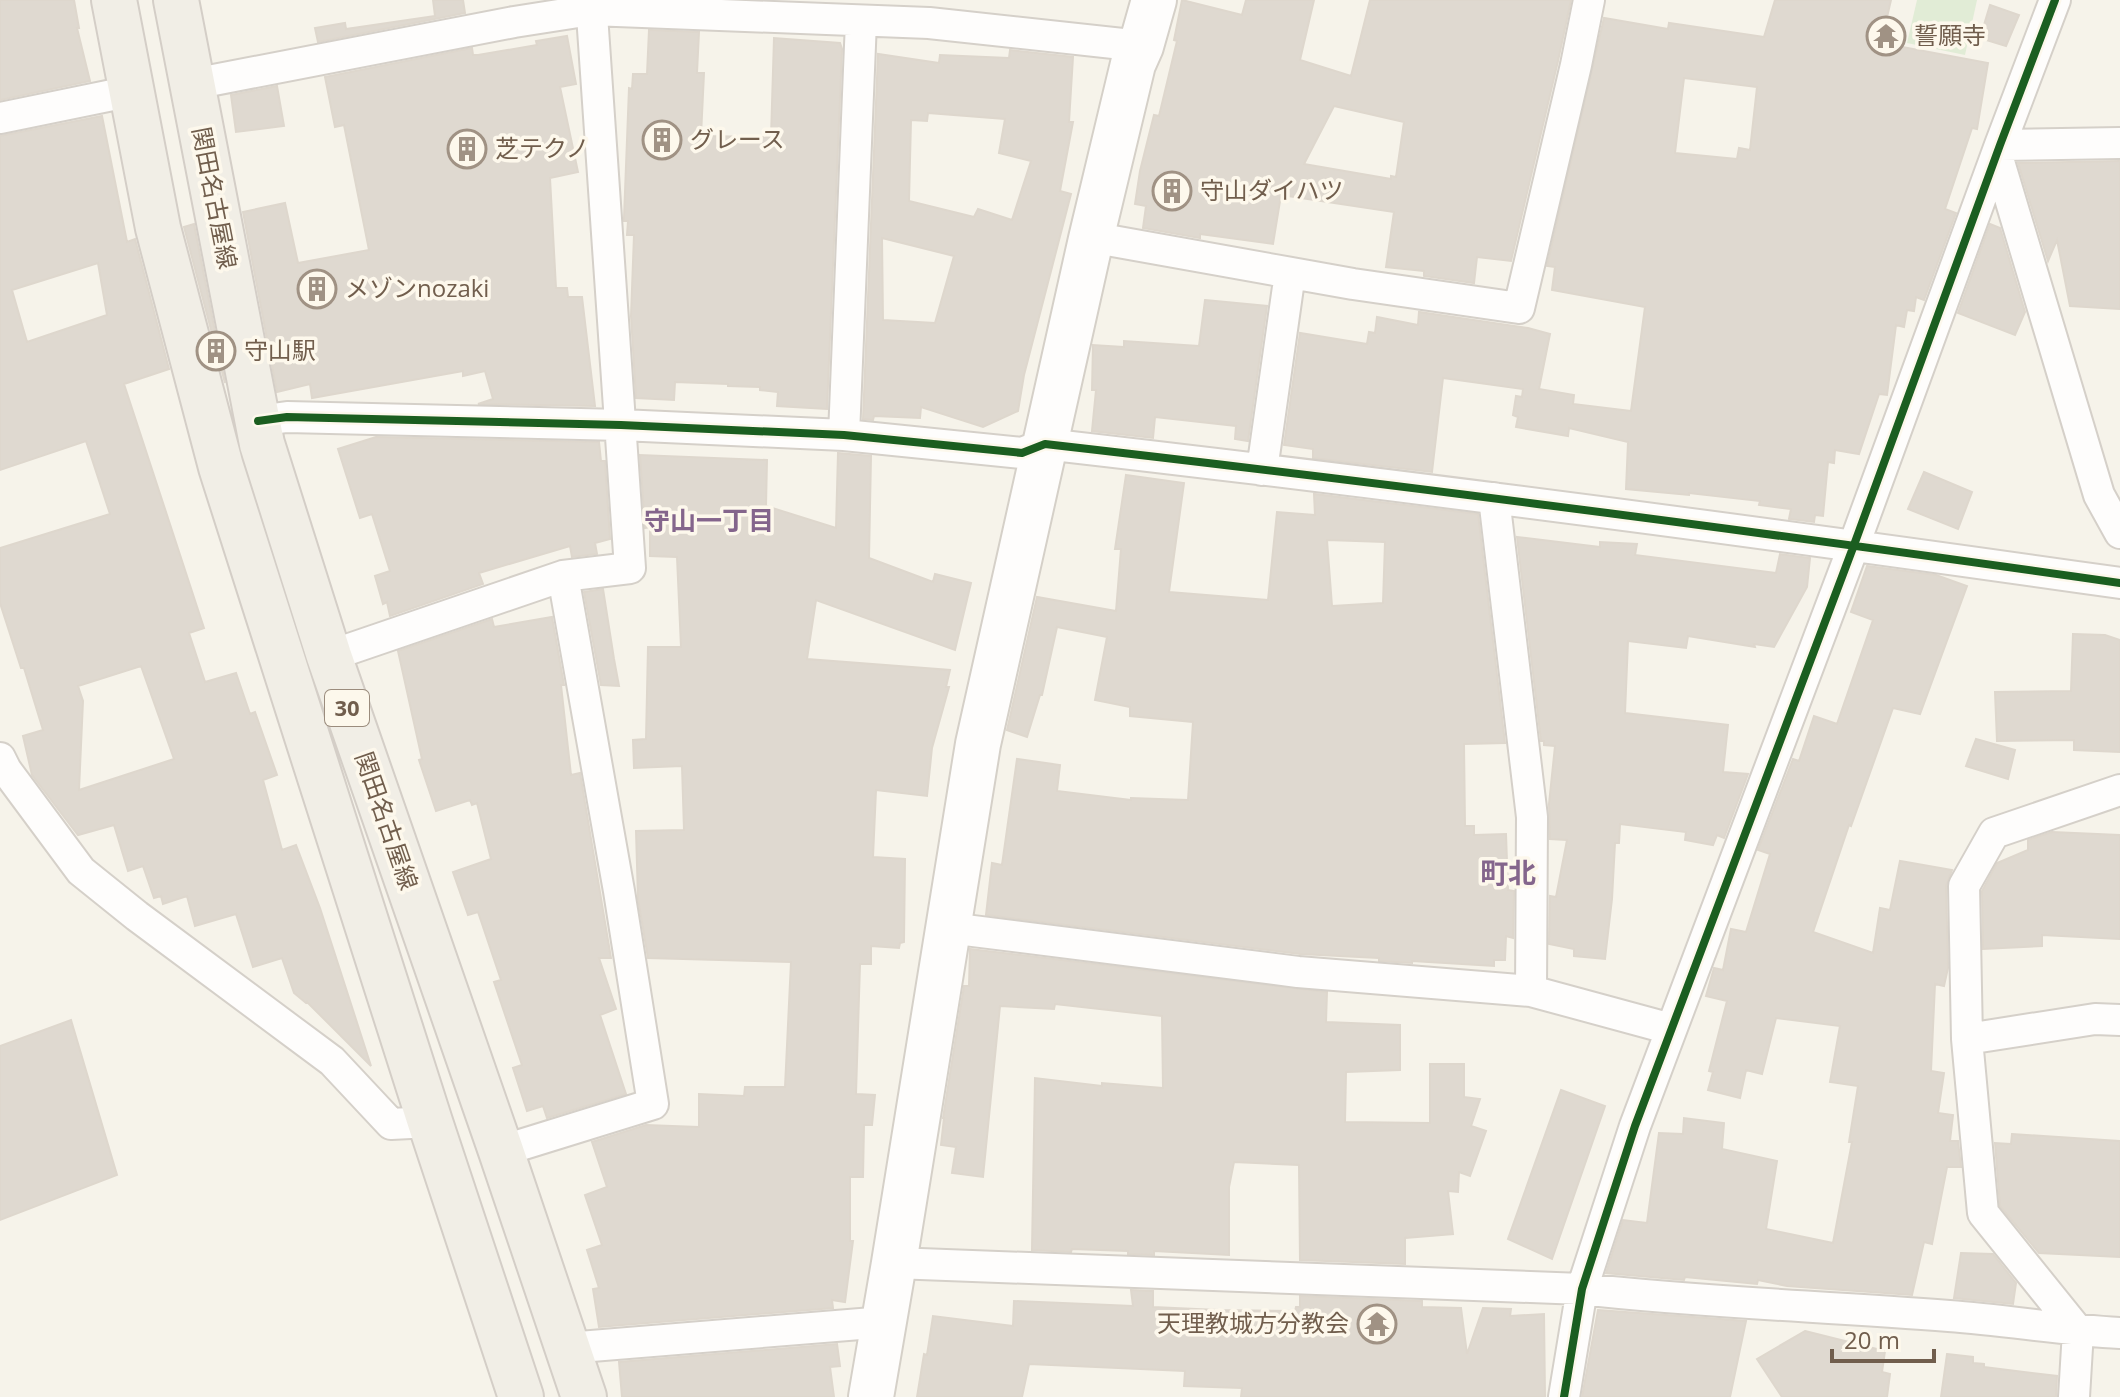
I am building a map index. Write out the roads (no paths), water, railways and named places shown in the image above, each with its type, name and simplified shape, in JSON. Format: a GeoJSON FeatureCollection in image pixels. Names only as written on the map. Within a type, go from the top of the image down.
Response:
{"type":"FeatureCollection","features":[{"type":"Feature","properties":{"kind":"main road","name":"関田名古屋線"},"geometry":{"type":"LineString","coordinates":[[114,0],[158,228],[216,451],[521,1397]]}},
{"type":"Feature","properties":{"kind":"main road","name":"関田名古屋線"},"geometry":{"type":"LineString","coordinates":[[176,0],[262,444],[329,656],[584,1397]]}},
{"type":"Feature","properties":{"kind":"street"},"geometry":{"type":"LineString","coordinates":[[871,1397],[978,744],[1091,239],[1133,64],[1154,0]]}},
{"type":"Feature","properties":{"kind":"street"},"geometry":{"type":"LineString","coordinates":[[1091,239],[1353,284],[1519,308],[1589,0]]}},
{"type":"Feature","properties":{"kind":"street"},"geometry":{"type":"LineString","coordinates":[[1564,1397],[1582,1289],[1635,1126],[2055,0]]}},
{"type":"Feature","properties":{"kind":"street"},"geometry":{"type":"LineString","coordinates":[[193,84],[591,5],[929,23],[1141,46]]}},
{"type":"Feature","properties":{"kind":"street"},"geometry":{"type":"LineString","coordinates":[[329,656],[563,576],[630,568],[591,5]]}},
{"type":"Feature","properties":{"kind":"street"},"geometry":{"type":"LineString","coordinates":[[844,435],[861,21]]}},
{"type":"Feature","properties":{"kind":"street"},"geometry":{"type":"LineString","coordinates":[[0,118],[132,91]]}},
{"type":"Feature","properties":{"kind":"street"},"geometry":{"type":"LineString","coordinates":[[1998,150],[2120,143]]}},
{"type":"Feature","properties":{"kind":"street"},"geometry":{"type":"LineString","coordinates":[[1998,150],[2099,495],[2120,533]]}},
{"type":"Feature","properties":{"kind":"street"},"geometry":{"type":"LineString","coordinates":[[1262,470],[1290,273]]}},
{"type":"Feature","properties":{"kind":"street"},"geometry":{"type":"LineString","coordinates":[[258,421],[287,417],[621,425],[844,435],[1022,453],[1045,444],[1494,498],[2120,583]]}},
{"type":"Feature","properties":{"kind":"street"},"geometry":{"type":"LineString","coordinates":[[1494,498],[1532,817],[1531,991]]}},
{"type":"Feature","properties":{"kind":"street"},"geometry":{"type":"LineString","coordinates":[[501,1151],[653,1104],[563,576]]}},
{"type":"Feature","properties":{"kind":"street"},"geometry":{"type":"LineString","coordinates":[[0,758],[81,871],[332,1061],[391,1124],[430,1122]]}},
{"type":"Feature","properties":{"kind":"street"},"geometry":{"type":"LineString","coordinates":[[2074,1397],[2078,1331],[1983,1213],[1967,1039],[1964,886],[1994,833],[2120,790]]}},
{"type":"Feature","properties":{"kind":"street"},"geometry":{"type":"LineString","coordinates":[[949,928],[1298,972],[1531,991],[1671,1029]]}},
{"type":"Feature","properties":{"kind":"street"},"geometry":{"type":"LineString","coordinates":[[1967,1039],[2095,1019],[2120,1020]]}},
{"type":"Feature","properties":{"kind":"street"},"geometry":{"type":"LineString","coordinates":[[894,1263],[1582,1289],[1659,1298],[1951,1316],[2120,1333]]}},
{"type":"Feature","properties":{"kind":"street"},"geometry":{"type":"LineString","coordinates":[[567,1348],[885,1322]]}},
{"type":"Feature","properties":{"kind":"place","name":"誓願寺"},"geometry":{"type":"Point","coordinates":[1886,36]}},
{"type":"Feature","properties":{"kind":"place","name":"グレース"},"geometry":{"type":"Point","coordinates":[662,140]}},
{"type":"Feature","properties":{"kind":"place","name":"芝テクノ"},"geometry":{"type":"Point","coordinates":[467,149]}},
{"type":"Feature","properties":{"kind":"place","name":"守山ダイハツ"},"geometry":{"type":"Point","coordinates":[1172,191]}},
{"type":"Feature","properties":{"kind":"place","name":"メゾンnozaki"},"geometry":{"type":"Point","coordinates":[317,289]}},
{"type":"Feature","properties":{"kind":"place","name":"守山駅"},"geometry":{"type":"Point","coordinates":[216,351]}},
{"type":"Feature","properties":{"kind":"place","name":"天理教城方分教会"},"geometry":{"type":"Point","coordinates":[1377,1324]}},
{"type":"Feature","properties":{"kind":"district","name":"守山一丁目"},"geometry":{"type":"Point","coordinates":[709,521]}},
{"type":"Feature","properties":{"kind":"district","name":"町北"},"geometry":{"type":"Point","coordinates":[1508,873]}}]}
